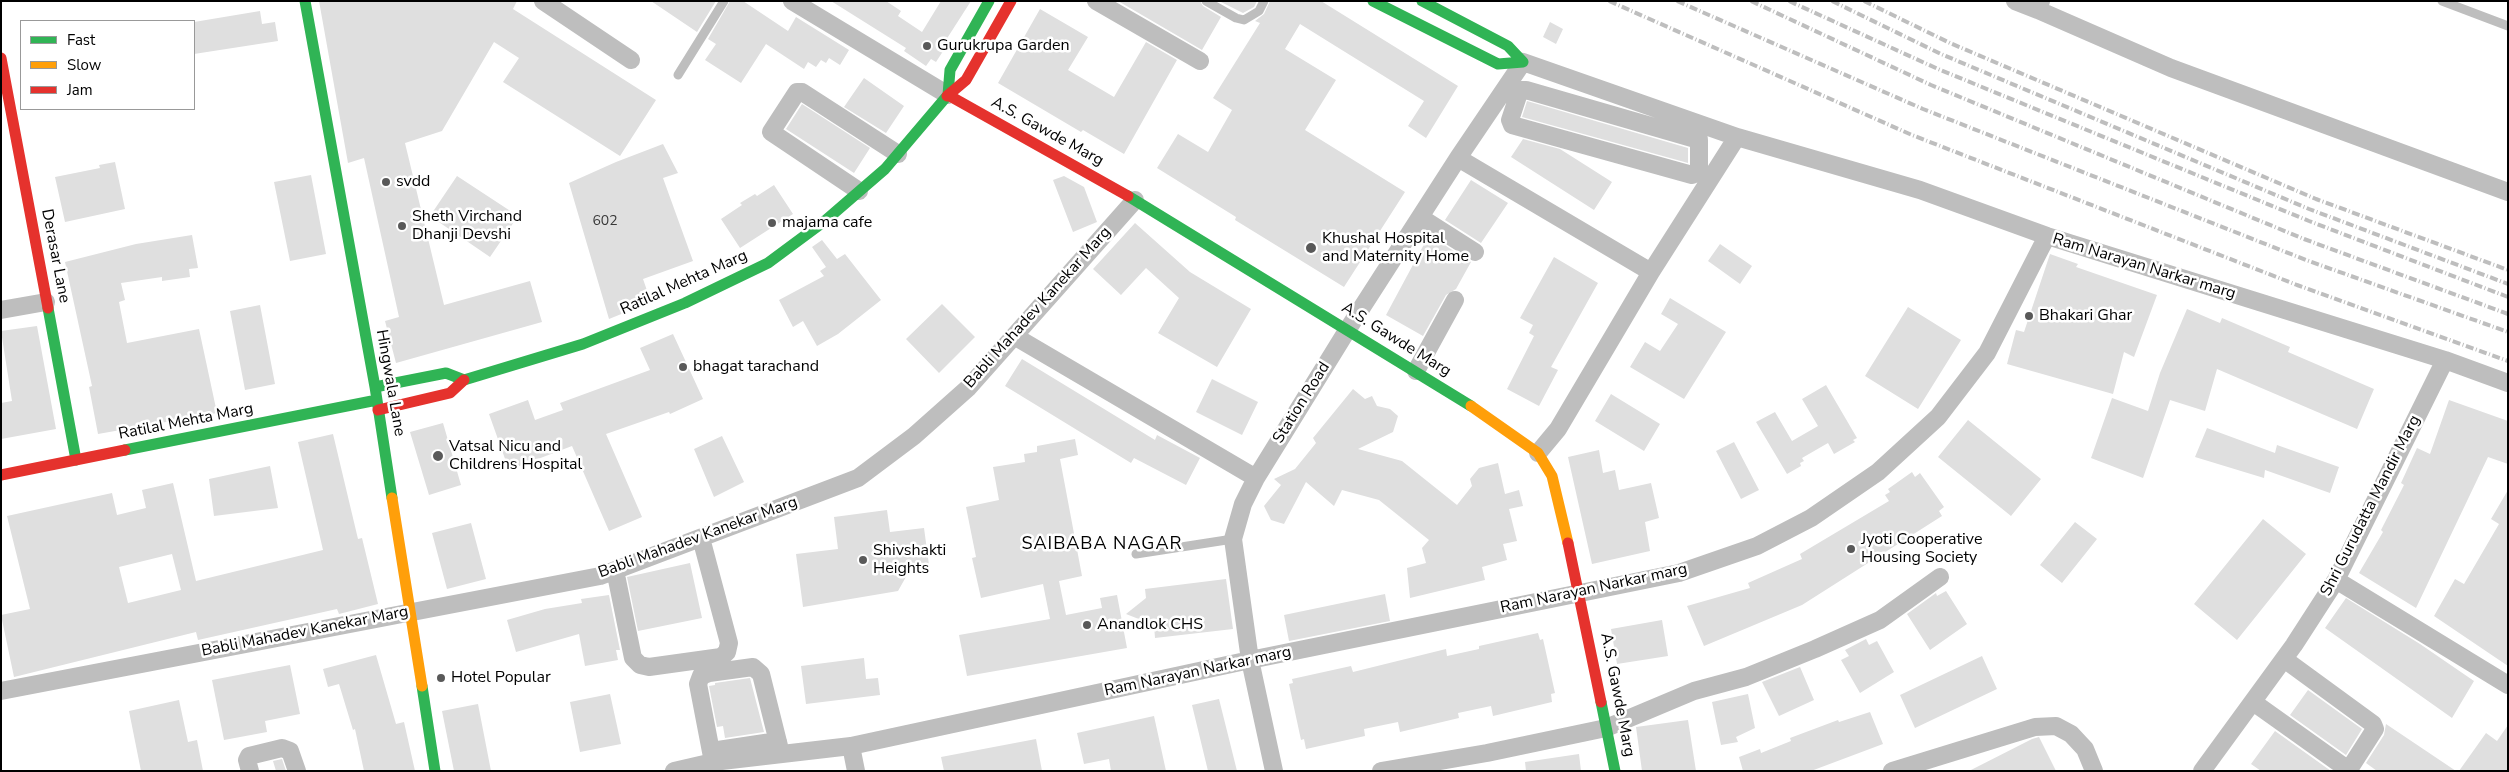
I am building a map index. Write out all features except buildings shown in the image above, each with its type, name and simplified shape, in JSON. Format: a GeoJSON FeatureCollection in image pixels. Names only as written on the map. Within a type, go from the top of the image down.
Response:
{"type":"FeatureCollection","features":[{"type":"Feature","properties":{"kind":"street","name":"Hingwala Lane"},"geometry":{"type":"LineString","coordinates":[[305,1],[375,387],[435,771]]}},
{"type":"Feature","properties":{"kind":"street"},"geometry":{"type":"LineString","coordinates":[[543,1],[632,60]]}},
{"type":"Feature","properties":{"kind":"street"},"geometry":{"type":"LineString","coordinates":[[792,1],[948,96],[950,70],[990,1]]}},
{"type":"Feature","properties":{"kind":"street","name":"Ratilal Mehta Marg"},"geometry":{"type":"LineString","coordinates":[[1,475],[450,393],[464,380],[583,344],[685,302],[768,263],[826,220],[885,169],[948,96],[966,80],[1011,1]]}},
{"type":"Feature","properties":{"kind":"street"},"geometry":{"type":"LineString","coordinates":[[1096,1],[1200,61]]}},
{"type":"Feature","properties":{"kind":"street"},"geometry":{"type":"LineString","coordinates":[[1373,1],[1498,64],[1523,62],[1737,137],[1920,190],[2047,236]]}},
{"type":"Feature","properties":{"kind":"street"},"geometry":{"type":"LineString","coordinates":[[1422,1],[1508,46],[1523,62]]}},
{"type":"Feature","properties":{"kind":"street"},"geometry":{"type":"LineString","coordinates":[[2015,1],[2039,6],[2171,68],[2508,192]]}},
{"type":"Feature","properties":{"kind":"street","name":"Derasar Lane"},"geometry":{"type":"LineString","coordinates":[[1,58],[76,460]]}},
{"type":"Feature","properties":{"kind":"street","name":"Station Road"},"geometry":{"type":"LineString","coordinates":[[1233,539],[1243,504],[1256,478],[1348,329],[1458,158],[1509,96],[1523,62]]}},
{"type":"Feature","properties":{"kind":"street"},"geometry":{"type":"LineString","coordinates":[[1545,96],[1552,73]]}},
{"type":"Feature","properties":{"kind":"street"},"geometry":{"type":"LineString","coordinates":[[1523,89],[1545,96],[1699,140],[1699,172],[1692,175],[1515,126],[1511,123],[1509,96],[1523,89]]}},
{"type":"Feature","properties":{"kind":"street"},"geometry":{"type":"LineString","coordinates":[[859,191],[771,132],[796,92],[802,92],[898,154]]}},
{"type":"Feature","properties":{"kind":"street","name":"A.S. Gawde Marg"},"geometry":{"type":"LineString","coordinates":[[948,96],[1135,200],[1348,329],[1493,419],[1538,454],[1552,476],[1580,593],[1615,771]]}},
{"type":"Feature","properties":{"kind":"street"},"geometry":{"type":"LineString","coordinates":[[1538,454],[1558,429],[1651,272],[1737,137]]}},
{"type":"Feature","properties":{"kind":"street"},"geometry":{"type":"LineString","coordinates":[[1458,158],[1651,272]]}},
{"type":"Feature","properties":{"kind":"street","name":"Babli Mahadev Kanekar Marg"},"geometry":{"type":"LineString","coordinates":[[1,691],[600,576],[858,478],[914,436],[968,388],[1135,200]]}},
{"type":"Feature","properties":{"kind":"street"},"geometry":{"type":"LineString","coordinates":[[1420,217],[1475,252]]}},
{"type":"Feature","properties":{"kind":"street","name":"Ram Narayan Narkar marg"},"geometry":{"type":"LineString","coordinates":[[674,771],[712,756],[779,748],[851,746],[1250,660],[1679,573],[1757,546],[1811,518],[1878,472],[1938,418],[1987,352],[2047,236],[2445,360],[2508,383]]}},
{"type":"Feature","properties":{"kind":"street"},"geometry":{"type":"LineString","coordinates":[[1416,371],[1455,300]]}},
{"type":"Feature","properties":{"kind":"street"},"geometry":{"type":"LineString","coordinates":[[1,310],[46,302]]}},
{"type":"Feature","properties":{"kind":"street"},"geometry":{"type":"LineString","coordinates":[[1014,336],[1256,478]]}},
{"type":"Feature","properties":{"kind":"street","name":"Shri Gurudatta Mandir Marg"},"geometry":{"type":"LineString","coordinates":[[2202,771],[2284,659],[2336,580],[2445,360]]}},
{"type":"Feature","properties":{"kind":"street"},"geometry":{"type":"LineString","coordinates":[[375,387],[446,373],[464,380]]}},
{"type":"Feature","properties":{"kind":"street"},"geometry":{"type":"LineString","coordinates":[[615,570],[633,658],[640,665],[649,667],[722,657],[727,652],[729,643],[700,538]]}},
{"type":"Feature","properties":{"kind":"street"},"geometry":{"type":"LineString","coordinates":[[1233,539],[1250,660],[1274,771]]}},
{"type":"Feature","properties":{"kind":"street"},"geometry":{"type":"LineString","coordinates":[[1381,771],[1448,765],[1487,753],[1606,728],[1694,691],[1763,670],[1872,624],[1940,577]]}},
{"type":"Feature","properties":{"kind":"street"},"geometry":{"type":"LineString","coordinates":[[2336,580],[2508,684]]}},
{"type":"Feature","properties":{"kind":"street"},"geometry":{"type":"LineString","coordinates":[[2252,702],[2349,770],[2375,729],[2373,724],[2284,659]]}},
{"type":"Feature","properties":{"kind":"street"},"geometry":{"type":"LineString","coordinates":[[712,756],[698,684],[701,676],[708,673],[753,667],[758,669],[766,692],[779,748]]}},
{"type":"Feature","properties":{"kind":"street"},"geometry":{"type":"LineString","coordinates":[[1892,771],[2035,727],[2056,726],[2071,734],[2085,749],[2094,771]]}},
{"type":"Feature","properties":{"kind":"street"},"geometry":{"type":"LineString","coordinates":[[851,746],[856,771]]}},
{"type":"Feature","properties":{"kind":"street"},"geometry":{"type":"LineString","coordinates":[[250,771],[247,760],[248,756],[282,748],[290,751],[297,771]]}},
{"type":"Feature","properties":{"kind":"lane"},"geometry":{"type":"LineString","coordinates":[[678,75],[724,1]]}},
{"type":"Feature","properties":{"kind":"lane"},"geometry":{"type":"LineString","coordinates":[[1206,1],[1236,18],[1244,20],[1259,11],[1264,1]]}},
{"type":"Feature","properties":{"kind":"lane"},"geometry":{"type":"LineString","coordinates":[[2442,1],[2508,26]]}},
{"type":"Feature","properties":{"kind":"lane"},"geometry":{"type":"LineString","coordinates":[[1136,554],[1233,539]]}},
{"type":"Feature","properties":{"kind":"railway"},"geometry":{"type":"LineString","coordinates":[[1609,1],[1912,135],[2297,285],[2508,361]]}},
{"type":"Feature","properties":{"kind":"railway"},"geometry":{"type":"LineString","coordinates":[[1677,1],[1923,109],[2306,260],[2508,332]]}},
{"type":"Feature","properties":{"kind":"railway"},"geometry":{"type":"LineString","coordinates":[[1751,1],[1931,85],[2304,239],[2508,314]]}},
{"type":"Feature","properties":{"kind":"railway"},"geometry":{"type":"LineString","coordinates":[[1789,1],[1938,69],[2309,221],[2508,297]]}},
{"type":"Feature","properties":{"kind":"railway"},"geometry":{"type":"LineString","coordinates":[[1832,1],[1941,54],[2309,209],[2508,284]]}},
{"type":"Feature","properties":{"kind":"railway"},"geometry":{"type":"LineString","coordinates":[[1864,1],[1950,43],[2316,199],[2508,270]]}},
{"type":"Feature","properties":{"kind":"traffic: fast"},"geometry":{"type":"LineString","coordinates":[[305,1],[375,387],[392,498]]}},
{"type":"Feature","properties":{"kind":"traffic: fast"},"geometry":{"type":"LineString","coordinates":[[948,95],[950,70],[989,1]]}},
{"type":"Feature","properties":{"kind":"traffic: fast"},"geometry":{"type":"LineString","coordinates":[[1373,1],[1498,64],[1523,62]]}},
{"type":"Feature","properties":{"kind":"traffic: fast"},"geometry":{"type":"LineString","coordinates":[[1422,1],[1508,46],[1523,62]]}},
{"type":"Feature","properties":{"kind":"traffic: fast"},"geometry":{"type":"LineString","coordinates":[[375,387],[446,373],[464,380],[583,344],[685,303],[768,263],[826,220],[885,169],[947,96]]}},
{"type":"Feature","properties":{"kind":"traffic: fast"},"geometry":{"type":"LineString","coordinates":[[1128,196],[1471,406]]}},
{"type":"Feature","properties":{"kind":"traffic: fast"},"geometry":{"type":"LineString","coordinates":[[48,308],[76,460]]}},
{"type":"Feature","properties":{"kind":"traffic: fast"},"geometry":{"type":"LineString","coordinates":[[125,450],[377,400]]}},
{"type":"Feature","properties":{"kind":"traffic: fast"},"geometry":{"type":"LineString","coordinates":[[422,686],[435,771]]}},
{"type":"Feature","properties":{"kind":"traffic: fast"},"geometry":{"type":"LineString","coordinates":[[1601,702],[1615,771]]}},
{"type":"Feature","properties":{"kind":"traffic: slow"},"geometry":{"type":"LineString","coordinates":[[1471,406],[1538,453],[1552,476],[1568,543]]}},
{"type":"Feature","properties":{"kind":"traffic: slow"},"geometry":{"type":"LineString","coordinates":[[392,498],[422,686]]}},
{"type":"Feature","properties":{"kind":"traffic: jam"},"geometry":{"type":"LineString","coordinates":[[947,96],[966,80],[1011,1]]}},
{"type":"Feature","properties":{"kind":"traffic: jam"},"geometry":{"type":"LineString","coordinates":[[1,58],[48,308]]}},
{"type":"Feature","properties":{"kind":"traffic: jam"},"geometry":{"type":"LineString","coordinates":[[948,95],[1128,196]]}},
{"type":"Feature","properties":{"kind":"traffic: jam"},"geometry":{"type":"LineString","coordinates":[[378,410],[450,393],[464,380]]}},
{"type":"Feature","properties":{"kind":"traffic: jam"},"geometry":{"type":"LineString","coordinates":[[1,475],[125,450]]}},
{"type":"Feature","properties":{"kind":"traffic: jam"},"geometry":{"type":"LineString","coordinates":[[1568,543],[1601,702]]}},
{"type":"Feature","properties":{"kind":"place","name":"Gurukrupa Garden"},"geometry":{"type":"Point","coordinates":[927,46]}},
{"type":"Feature","properties":{"kind":"place","name":"svdd"},"geometry":{"type":"Point","coordinates":[386,182]}},
{"type":"Feature","properties":{"kind":"place","name":"majama cafe"},"geometry":{"type":"Point","coordinates":[772,223]}},
{"type":"Feature","properties":{"kind":"place","name":"Sheth Virchand Dhanji Devshi"},"geometry":{"type":"Point","coordinates":[402,226]}},
{"type":"Feature","properties":{"kind":"place","name":"Khushal Hospital and Maternity Home"},"geometry":{"type":"Point","coordinates":[1311,248]}},
{"type":"Feature","properties":{"kind":"place","name":"Bhakari Ghar"},"geometry":{"type":"Point","coordinates":[2029,316]}},
{"type":"Feature","properties":{"kind":"place","name":"bhagat tarachand"},"geometry":{"type":"Point","coordinates":[683,367]}},
{"type":"Feature","properties":{"kind":"place","name":"Vatsal Nicu and Childrens Hospital"},"geometry":{"type":"Point","coordinates":[438,456]}},
{"type":"Feature","properties":{"kind":"place","name":"Jyoti Cooperative Housing Society"},"geometry":{"type":"Point","coordinates":[1851,549]}},
{"type":"Feature","properties":{"kind":"place","name":"Shivshakti Heights"},"geometry":{"type":"Point","coordinates":[863,560]}},
{"type":"Feature","properties":{"kind":"place","name":"Anandlok CHS"},"geometry":{"type":"Point","coordinates":[1087,625]}},
{"type":"Feature","properties":{"kind":"place","name":"Hotel Popular"},"geometry":{"type":"Point","coordinates":[441,678]}},
{"type":"Feature","properties":{"kind":"district","name":"SAIBABA NAGAR"},"geometry":{"type":"Point","coordinates":[1102,545]}}]}
